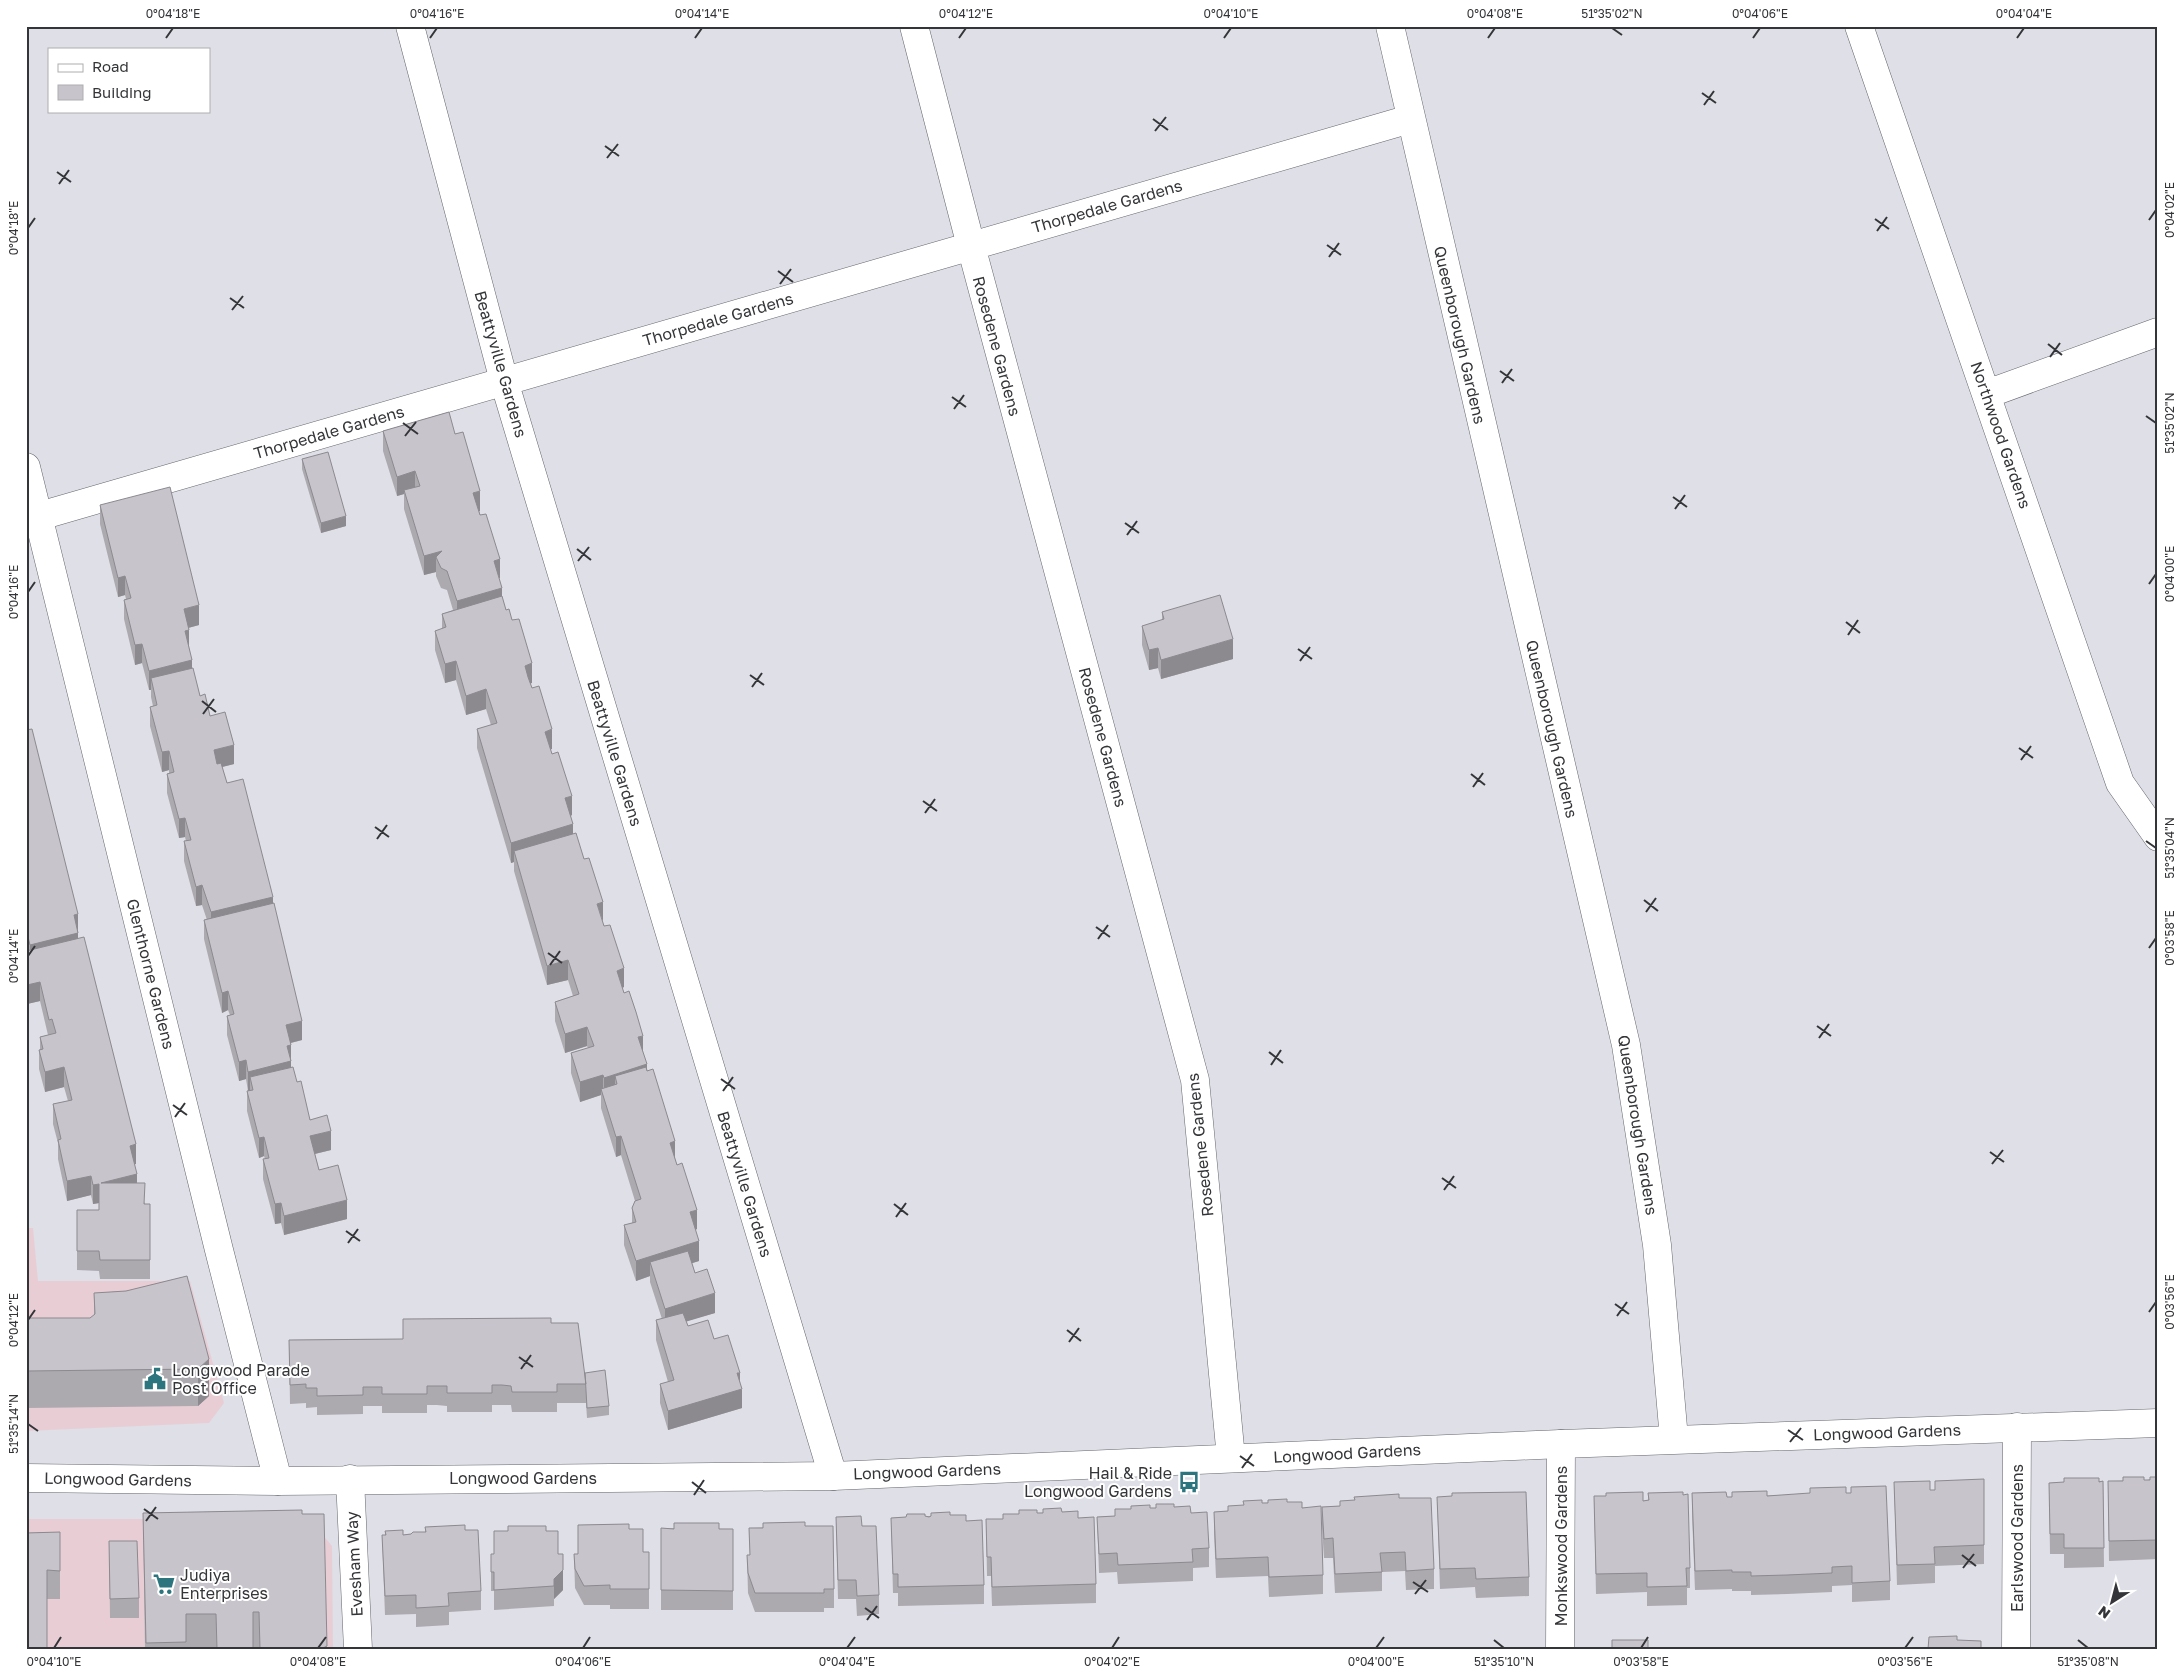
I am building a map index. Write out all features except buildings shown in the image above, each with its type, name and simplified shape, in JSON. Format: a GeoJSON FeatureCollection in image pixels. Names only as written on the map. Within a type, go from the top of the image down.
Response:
{"type":"FeatureCollection","features":[{"type":"Feature","properties":{"kind":"street","name":"Beattyville Gardens"},"geometry":{"type":"LineString","coordinates":[[410,26],[504,381],[833,1476]]}},
{"type":"Feature","properties":{"kind":"street","name":"Rosedene Gardens"},"geometry":{"type":"LineString","coordinates":[[914,26],[971,246],[1195,1080],[1231,1458]]}},
{"type":"Feature","properties":{"kind":"street","name":"Queenborough Gardens"},"geometry":{"type":"LineString","coordinates":[[1390,26],[1626,1045],[1658,1245],[1674,1440]]}},
{"type":"Feature","properties":{"kind":"street","name":"Northwood Gardens"},"geometry":{"type":"LineString","coordinates":[[1859,26],[2120,783],[2158,837]]}},
{"type":"Feature","properties":{"kind":"street","name":"Thorpedale Gardens"},"geometry":{"type":"LineString","coordinates":[[32,518],[1410,119]]}},
{"type":"Feature","properties":{"kind":"street"},"geometry":{"type":"LineString","coordinates":[[1987,394],[2158,332]]}},
{"type":"Feature","properties":{"kind":"street","name":"Glenthorne Gardens"},"geometry":{"type":"LineString","coordinates":[[26,467],[32,518],[278,1481]]}},
{"type":"Feature","properties":{"kind":"street","name":"Longwood Gardens"},"geometry":{"type":"LineString","coordinates":[[26,1478],[278,1481],[833,1476],[1561,1444],[2158,1423]]}},
{"type":"Feature","properties":{"kind":"street","name":"Earlswood Gardens"},"geometry":{"type":"LineString","coordinates":[[2016,1649],[2018,1427]]}},
{"type":"Feature","properties":{"kind":"street","name":"Monkswood Gardens"},"geometry":{"type":"LineString","coordinates":[[1560,1649],[1561,1444]]}},
{"type":"Feature","properties":{"kind":"street","name":"Evesham Way"},"geometry":{"type":"LineString","coordinates":[[350,1479],[358,1649]]}},
{"type":"Feature","properties":{"kind":"shaded area"},"geometry":{"type":"Polygon","coordinates":[[[26,1228],[33,1228],[38,1281],[190,1281],[224,1403],[209,1423],[26,1431],[26,1228]]]}},
{"type":"Feature","properties":{"kind":"shaded area"},"geometry":{"type":"Polygon","coordinates":[[[26,1519],[309,1519],[332,1546],[333,1649],[26,1649],[26,1519]]]}},
{"type":"Feature","properties":{"kind":"place","name":"Longwood Parade Post Office"},"geometry":{"type":"Point","coordinates":[155,1379]}},
{"type":"Feature","properties":{"kind":"place","name":"Hail & Ride Longwood Gardens"},"geometry":{"type":"Point","coordinates":[1189,1482]}},
{"type":"Feature","properties":{"kind":"place","name":"Judiya Enterprises"},"geometry":{"type":"Point","coordinates":[164,1584]}}]}
